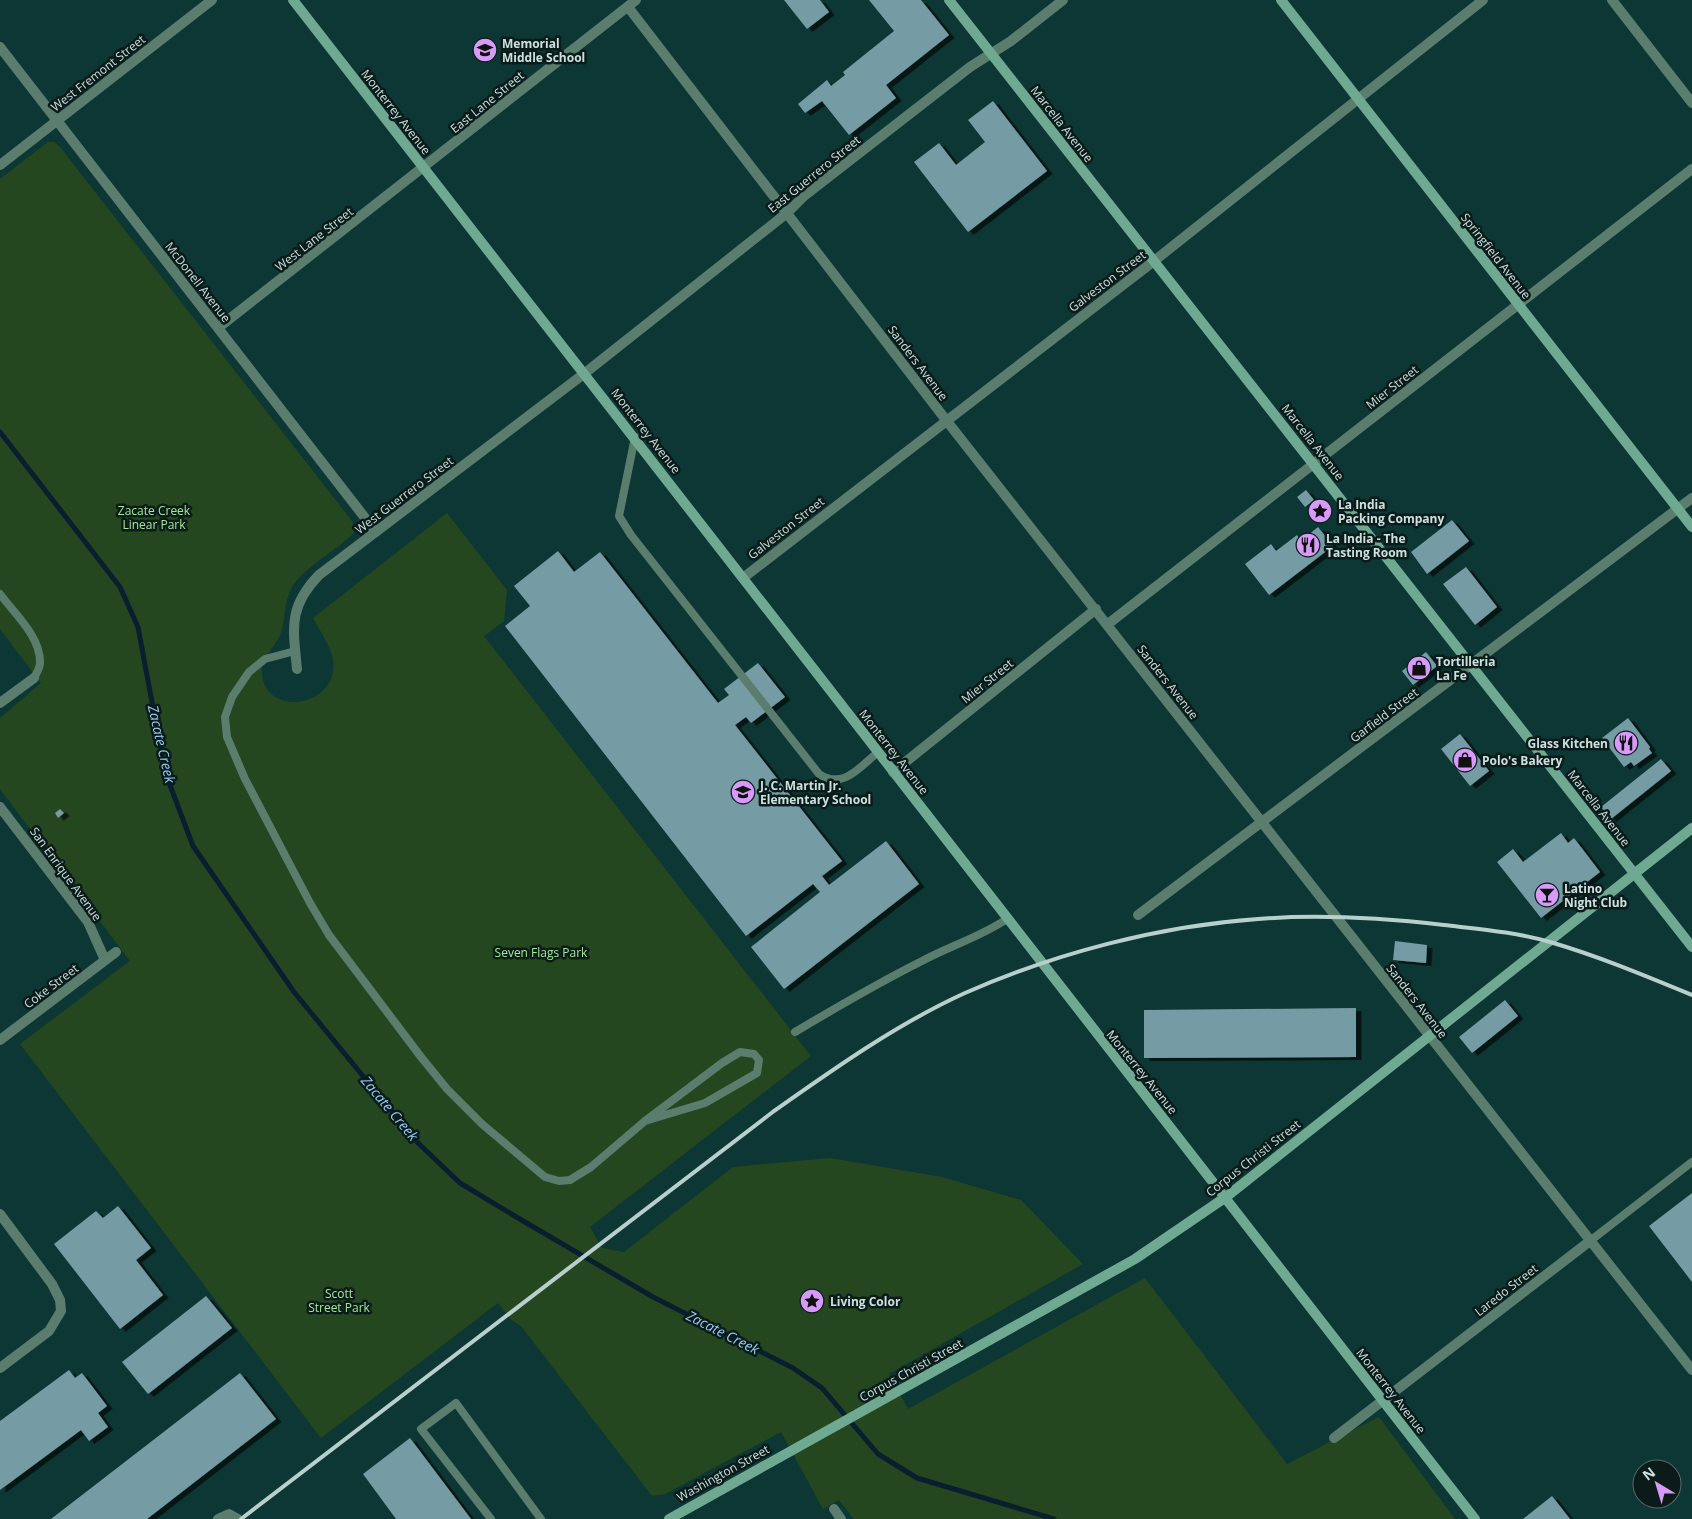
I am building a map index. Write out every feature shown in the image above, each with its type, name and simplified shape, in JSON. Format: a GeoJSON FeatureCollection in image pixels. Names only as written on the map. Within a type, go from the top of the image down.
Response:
{"type":"FeatureCollection","features":[{"type":"Feature","properties":{"kind":"street","name":"West Fremont Street"},"geometry":{"type":"LineString","coordinates":[[0,165],[212,0]]}},
{"type":"Feature","properties":{"kind":"street","name":"Monterrey Avenue"},"geometry":{"type":"LineString","coordinates":[[293,0],[585,373],[1007,919],[1226,1196],[1475,1519]]}},
{"type":"Feature","properties":{"kind":"street","name":"Marcella Avenue"},"geometry":{"type":"LineString","coordinates":[[949,0],[1692,947]]}},
{"type":"Feature","properties":{"kind":"street","name":"East Guerrero Street"},"geometry":{"type":"LineString","coordinates":[[585,373],[787,213],[804,196],[970,67],[991,54],[1063,0]]}},
{"type":"Feature","properties":{"kind":"street","name":"Springfield Avenue"},"geometry":{"type":"LineString","coordinates":[[1281,0],[1692,527]]}},
{"type":"Feature","properties":{"kind":"street","name":"Galveston Street"},"geometry":{"type":"LineString","coordinates":[[743,578],[1154,261],[1483,0]]}},
{"type":"Feature","properties":{"kind":"street"},"geometry":{"type":"LineString","coordinates":[[1612,0],[1692,103]]}},
{"type":"Feature","properties":{"kind":"street","name":"East Lane Street"},"geometry":{"type":"LineString","coordinates":[[424,168],[632,3]]}},
{"type":"Feature","properties":{"kind":"street","name":"Sanders Avenue"},"geometry":{"type":"LineString","coordinates":[[632,3],[787,213],[946,420],[1692,1370]]}},
{"type":"Feature","properties":{"kind":"street","name":"McDonell Avenue"},"geometry":{"type":"LineString","coordinates":[[0,47],[376,532]]}},
{"type":"Feature","properties":{"kind":"street","name":"West Lane Street"},"geometry":{"type":"LineString","coordinates":[[218,328],[424,168]]}},
{"type":"Feature","properties":{"kind":"street","name":"Mier Street"},"geometry":{"type":"LineString","coordinates":[[1108,624],[1692,170]]}},
{"type":"Feature","properties":{"kind":"street","name":"West Guerrero Street"},"geometry":{"type":"LineString","coordinates":[[297,669],[293,632],[297,605],[306,589],[320,575],[585,373]]}},
{"type":"Feature","properties":{"kind":"street","name":"Garfield Street"},"geometry":{"type":"LineString","coordinates":[[1138,915],[1472,666],[1692,498]]}},
{"type":"Feature","properties":{"kind":"street","name":"Mier Street"},"geometry":{"type":"LineString","coordinates":[[894,772],[1096,609]]}},
{"type":"Feature","properties":{"kind":"street"},"geometry":{"type":"LineString","coordinates":[[0,704],[34,678]]}},
{"type":"Feature","properties":{"kind":"street","name":"San Enrique Avenue"},"geometry":{"type":"LineString","coordinates":[[0,807],[88,922],[105,960]]}},
{"type":"Feature","properties":{"kind":"street","name":"Corpus Christi Street"},"geometry":{"type":"LineString","coordinates":[[790,1450],[1135,1259],[1226,1196],[1692,828]]}},
{"type":"Feature","properties":{"kind":"street","name":"Coke Street"},"geometry":{"type":"LineString","coordinates":[[0,1040],[116,952]]}},
{"type":"Feature","properties":{"kind":"street"},"geometry":{"type":"LineString","coordinates":[[0,1214],[52,1284],[60,1300],[61,1311],[49,1331],[0,1368]]}},
{"type":"Feature","properties":{"kind":"street","name":"Laredo Street"},"geometry":{"type":"LineString","coordinates":[[1334,1438],[1590,1241]]}},
{"type":"Feature","properties":{"kind":"street","name":"Washington Street"},"geometry":{"type":"LineString","coordinates":[[669,1519],[790,1450]]}},
{"type":"Feature","properties":{"kind":"street"},"geometry":{"type":"LineString","coordinates":[[834,1509],[841,1519]]}},
{"type":"Feature","properties":{"kind":"street"},"geometry":{"type":"LineString","coordinates":[[218,1519],[229,1514],[236,1517]]}},
{"type":"Feature","properties":{"kind":"lane"},"geometry":{"type":"LineString","coordinates":[[635,438],[619,516],[631,535],[819,774],[829,781],[839,781],[878,752]]}},
{"type":"Feature","properties":{"kind":"lane"},"geometry":{"type":"LineString","coordinates":[[0,594],[30,634],[38,648],[40,664],[34,678]]}},
{"type":"Feature","properties":{"kind":"lane"},"geometry":{"type":"LineString","coordinates":[[295,651],[265,659],[249,672],[232,697],[225,718],[226,737],[245,779],[310,904],[353,966],[447,1089],[482,1124],[545,1177],[559,1181],[570,1180],[591,1168],[645,1121],[722,1063],[740,1052],[754,1054],[759,1060],[757,1073],[705,1103],[645,1121]]}},
{"type":"Feature","properties":{"kind":"lane"},"geometry":{"type":"LineString","coordinates":[[796,1032],[862,991],[924,960],[986,933],[1007,919]]}},
{"type":"Feature","properties":{"kind":"lane","name":"Laredo Street"},"geometry":{"type":"LineString","coordinates":[[1590,1241],[1692,1162]]}},
{"type":"Feature","properties":{"kind":"lane"},"geometry":{"type":"LineString","coordinates":[[491,1519],[421,1429],[456,1404],[541,1519]]}},
{"type":"Feature","properties":{"kind":"green space","name":"Zacate Creek Linear Park"},"geometry":{"type":"Polygon","coordinates":[[[48,142],[54,142],[60,147],[352,521],[355,529],[353,534],[310,567],[297,580],[289,592],[281,633],[264,660],[262,670],[265,685],[274,696],[286,701],[300,702],[313,698],[325,689],[332,676],[333,659],[327,643],[313,618],[447,513],[507,590],[504,621],[484,636],[811,1056],[590,1227],[602,1248],[624,1252],[733,1167],[830,1158],[942,1177],[1021,1200],[1083,1264],[889,1374],[908,1409],[1145,1278],[1287,1464],[1379,1417],[1455,1519],[854,1519],[839,1500],[823,1509],[781,1432],[665,1494],[652,1496],[521,1326],[510,1319],[498,1303],[321,1438],[20,1044],[130,961],[0,789],[0,718],[41,683],[0,629],[0,179],[48,142]]]}},
{"type":"Feature","properties":{"kind":"building"},"geometry":{"type":"Polygon","coordinates":[[[784,0],[820,0],[829,12],[807,29],[784,0]]]}},
{"type":"Feature","properties":{"kind":"building"},"geometry":{"type":"Polygon","coordinates":[[[869,0],[921,0],[949,35],[886,85],[896,98],[849,135],[822,101],[805,113],[798,104],[827,80],[831,86],[845,75],[843,72],[894,31],[869,0]]]}},
{"type":"Feature","properties":{"kind":"building"},"geometry":{"type":"Polygon","coordinates":[[[993,101],[1047,171],[968,232],[914,162],[939,143],[956,165],[985,142],[968,120],[993,101]]]}},
{"type":"Feature","properties":{"kind":"building"},"geometry":{"type":"Polygon","coordinates":[[[1306,490],[1314,500],[1305,507],[1297,497],[1306,490]]]}},
{"type":"Feature","properties":{"kind":"building"},"geometry":{"type":"Polygon","coordinates":[[[1452,520],[1469,541],[1427,574],[1411,552],[1452,520]]]}},
{"type":"Feature","properties":{"kind":"building"},"geometry":{"type":"Polygon","coordinates":[[[1318,527],[1333,546],[1269,595],[1245,564],[1271,544],[1276,551],[1297,535],[1301,541],[1318,527]]]}},
{"type":"Feature","properties":{"kind":"building"},"geometry":{"type":"Polygon","coordinates":[[[558,551],[574,572],[600,552],[718,703],[729,695],[724,689],[758,663],[785,697],[751,723],[746,717],[735,725],[842,861],[822,876],[829,885],[886,841],[919,884],[784,989],[751,947],[820,892],[813,884],[746,936],[505,626],[530,606],[514,586],[558,551]]]}},
{"type":"Feature","properties":{"kind":"building"},"geometry":{"type":"Polygon","coordinates":[[[1466,567],[1497,607],[1475,625],[1443,584],[1466,567]]]}},
{"type":"Feature","properties":{"kind":"building","name":"Tortilleria La Fe"},"geometry":{"type":"Polygon","coordinates":[[[1426,652],[1437,666],[1413,685],[1402,671],[1426,652]]]}},
{"type":"Feature","properties":{"kind":"building","name":"Glass Kitchen"},"geometry":{"type":"Polygon","coordinates":[[[1628,718],[1650,747],[1649,749],[1652,753],[1634,766],[1631,762],[1624,767],[1602,738],[1628,718]]]}},
{"type":"Feature","properties":{"kind":"building","name":"Polo's Bakery"},"geometry":{"type":"Polygon","coordinates":[[[1460,734],[1489,771],[1470,786],[1441,749],[1460,734]]]}},
{"type":"Feature","properties":{"kind":"building"},"geometry":{"type":"Polygon","coordinates":[[[1661,759],[1671,771],[1611,819],[1601,807],[1661,759]]]}},
{"type":"Feature","properties":{"kind":"building"},"geometry":{"type":"Polygon","coordinates":[[[60,809],[64,813],[58,818],[55,813],[60,809]]]}},
{"type":"Feature","properties":{"kind":"building","name":"Latino Night Club"},"geometry":{"type":"Polygon","coordinates":[[[1561,833],[1568,843],[1574,838],[1600,872],[1541,918],[1497,862],[1513,849],[1523,862],[1561,833]]]}},
{"type":"Feature","properties":{"kind":"building"},"geometry":{"type":"Polygon","coordinates":[[[1395,941],[1427,945],[1426,963],[1393,960],[1395,941]]]}},
{"type":"Feature","properties":{"kind":"building"},"geometry":{"type":"Polygon","coordinates":[[[1505,1000],[1518,1016],[1472,1053],[1459,1037],[1505,1000]]]}},
{"type":"Feature","properties":{"kind":"building"},"geometry":{"type":"Polygon","coordinates":[[[1356,1008],[1356,1057],[1144,1058],[1144,1010],[1356,1008]]]}},
{"type":"Feature","properties":{"kind":"building"},"geometry":{"type":"Polygon","coordinates":[[[1692,1193],[1692,1282],[1649,1226],[1692,1193]]]}},
{"type":"Feature","properties":{"kind":"building"},"geometry":{"type":"Polygon","coordinates":[[[118,1206],[151,1248],[136,1260],[163,1295],[120,1329],[54,1244],[96,1211],[103,1218],[118,1206]]]}},
{"type":"Feature","properties":{"kind":"building"},"geometry":{"type":"Polygon","coordinates":[[[206,1296],[232,1328],[148,1394],[122,1362],[206,1296]]]}},
{"type":"Feature","properties":{"kind":"building"},"geometry":{"type":"Polygon","coordinates":[[[69,1370],[75,1378],[82,1373],[107,1406],[98,1413],[108,1427],[89,1441],[81,1430],[0,1490],[0,1421],[69,1370]]]}},
{"type":"Feature","properties":{"kind":"building"},"geometry":{"type":"Polygon","coordinates":[[[240,1373],[276,1419],[147,1519],[51,1519],[240,1373]]]}},
{"type":"Feature","properties":{"kind":"building"},"geometry":{"type":"Polygon","coordinates":[[[410,1438],[471,1519],[396,1519],[363,1474],[410,1438]]]}},
{"type":"Feature","properties":{"kind":"building"},"geometry":{"type":"Polygon","coordinates":[[[1552,1496],[1570,1519],[1523,1519],[1552,1496]]]}},
{"type":"Feature","properties":{"kind":"waterway","name":"Zacate Creek"},"geometry":{"type":"LineString","coordinates":[[0,432],[120,587],[138,627],[165,772],[193,846],[294,992],[417,1142],[460,1183],[513,1215],[653,1297],[793,1368],[822,1388],[878,1454],[917,1478],[1054,1519]]}},
{"type":"Feature","properties":{"kind":"railway"},"geometry":{"type":"LineString","coordinates":[[241,1519],[774,1111],[843,1063],[915,1018],[965,993],[1035,966],[1072,954],[1146,935],[1221,923],[1304,917],[1398,920],[1510,933],[1537,939],[1604,960],[1692,995]]}},
{"type":"Feature","properties":{"kind":"place","name":"Memorial Middle School"},"geometry":{"type":"Point","coordinates":[485,50]}},
{"type":"Feature","properties":{"kind":"place","name":"La India Packing Company"},"geometry":{"type":"Point","coordinates":[1320,511]}},
{"type":"Feature","properties":{"kind":"place","name":"La India - The Tasting Room"},"geometry":{"type":"Point","coordinates":[1308,545]}},
{"type":"Feature","properties":{"kind":"place","name":"Tortilleria La Fe"},"geometry":{"type":"Point","coordinates":[1419,668]}},
{"type":"Feature","properties":{"kind":"place","name":"Glass Kitchen"},"geometry":{"type":"Point","coordinates":[1626,743]}},
{"type":"Feature","properties":{"kind":"place","name":"Polo's Bakery"},"geometry":{"type":"Point","coordinates":[1465,760]}},
{"type":"Feature","properties":{"kind":"place","name":"J. C. Martin Jr. Elementary School"},"geometry":{"type":"Point","coordinates":[743,792]}},
{"type":"Feature","properties":{"kind":"place","name":"Latino Night Club"},"geometry":{"type":"Point","coordinates":[1547,895]}},
{"type":"Feature","properties":{"kind":"place","name":"Living Color"},"geometry":{"type":"Point","coordinates":[812,1301]}},
{"type":"Feature","properties":{"kind":"park label","name":"Seven Flags Park"},"geometry":{"type":"Point","coordinates":[541,952]}},
{"type":"Feature","properties":{"kind":"park label","name":"Scott Street Park"},"geometry":{"type":"Point","coordinates":[339,1300]}}]}
